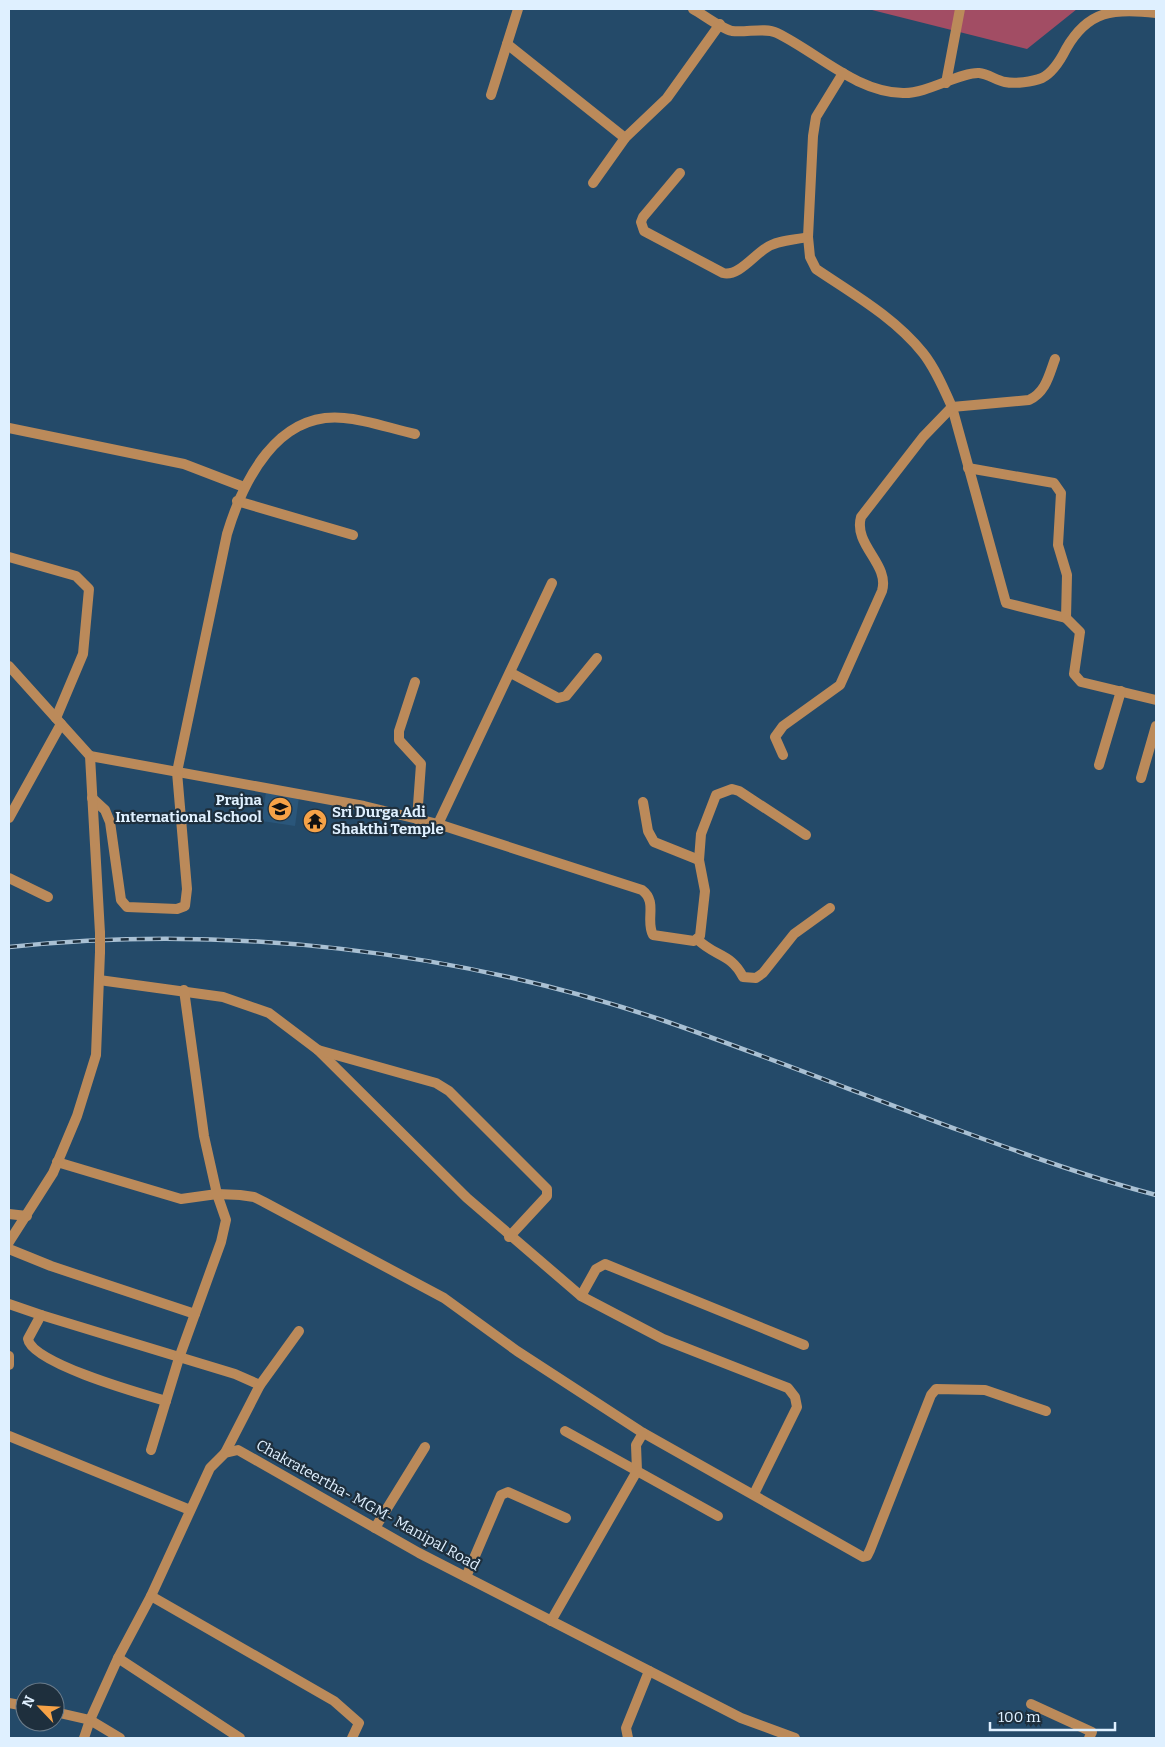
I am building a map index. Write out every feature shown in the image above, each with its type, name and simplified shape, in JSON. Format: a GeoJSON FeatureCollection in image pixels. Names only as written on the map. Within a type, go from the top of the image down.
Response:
{"type":"FeatureCollection","features":[{"type":"Feature","properties":{"kind":"street"},"geometry":{"type":"LineString","coordinates":[[491,96],[518,9]]}},
{"type":"Feature","properties":{"kind":"street"},"geometry":{"type":"LineString","coordinates":[[693,9],[731,31],[775,32],[843,73],[882,91],[905,94],[979,73],[1006,82],[1023,82],[1043,77],[1061,60],[1076,33],[1089,20],[1106,13],[1132,10],[1156,13]]}},
{"type":"Feature","properties":{"kind":"street"},"geometry":{"type":"LineString","coordinates":[[946,83],[960,9]]}},
{"type":"Feature","properties":{"kind":"street"},"geometry":{"type":"LineString","coordinates":[[594,183],[625,138],[662,104],[720,24]]}},
{"type":"Feature","properties":{"kind":"street"},"geometry":{"type":"LineString","coordinates":[[507,44],[625,138]]}},
{"type":"Feature","properties":{"kind":"street"},"geometry":{"type":"LineString","coordinates":[[843,73],[816,117],[813,136],[808,237],[810,257],[816,269],[888,318],[923,353],[952,407],[1006,603],[1066,618],[1080,632],[1074,674],[1081,682],[1156,700]]}},
{"type":"Feature","properties":{"kind":"street"},"geometry":{"type":"LineString","coordinates":[[680,173],[643,216],[642,228],[644,231],[723,272],[729,274],[737,270],[767,247],[808,237]]}},
{"type":"Feature","properties":{"kind":"street"},"geometry":{"type":"LineString","coordinates":[[783,755],[775,737],[783,726],[840,685],[882,591],[883,576],[860,534],[861,517],[923,437],[952,407],[1029,400],[1038,396],[1044,390],[1055,359]]}},
{"type":"Feature","properties":{"kind":"street"},"geometry":{"type":"LineString","coordinates":[[92,798],[105,810],[110,822],[121,900],[127,907],[177,909],[185,906],[187,899],[177,772],[227,534],[237,501],[252,471],[278,439],[304,425],[322,419],[344,418],[415,434]]}},
{"type":"Feature","properties":{"kind":"street"},"geometry":{"type":"LineString","coordinates":[[9,428],[184,464],[244,487]]}},
{"type":"Feature","properties":{"kind":"street"},"geometry":{"type":"LineString","coordinates":[[968,468],[1054,483],[1059,488],[1061,493],[1058,544],[1067,575],[1066,618]]}},
{"type":"Feature","properties":{"kind":"street"},"geometry":{"type":"LineString","coordinates":[[237,501],[353,535]]}},
{"type":"Feature","properties":{"kind":"street"},"geometry":{"type":"LineString","coordinates":[[9,557],[76,576],[89,589],[83,654],[58,721],[9,818]]}},
{"type":"Feature","properties":{"kind":"street"},"geometry":{"type":"LineString","coordinates":[[438,824],[552,583]]}},
{"type":"Feature","properties":{"kind":"street"},"geometry":{"type":"LineString","coordinates":[[511,673],[558,698],[566,696],[597,658]]}},
{"type":"Feature","properties":{"kind":"street"},"geometry":{"type":"LineString","coordinates":[[9,668],[90,756],[364,806],[438,824],[642,890],[648,895],[651,903],[650,930],[653,935],[691,941],[698,939]]}},
{"type":"Feature","properties":{"kind":"street"},"geometry":{"type":"LineString","coordinates":[[415,682],[399,731],[399,740],[421,764],[417,819]]}},
{"type":"Feature","properties":{"kind":"street"},"geometry":{"type":"LineString","coordinates":[[1099,765],[1121,691]]}},
{"type":"Feature","properties":{"kind":"street"},"geometry":{"type":"LineString","coordinates":[[1141,778],[1156,726]]}},
{"type":"Feature","properties":{"kind":"street"},"geometry":{"type":"LineString","coordinates":[[9,1242],[27,1216],[57,1162],[77,1116],[96,1055],[100,933],[90,756]]}},
{"type":"Feature","properties":{"kind":"street"},"geometry":{"type":"LineString","coordinates":[[698,939],[705,891],[699,860],[701,834],[716,795],[721,791],[739,791],[806,835]]}},
{"type":"Feature","properties":{"kind":"street"},"geometry":{"type":"LineString","coordinates":[[643,802],[648,831],[654,842],[699,860]]}},
{"type":"Feature","properties":{"kind":"street"},"geometry":{"type":"LineString","coordinates":[[9,878],[48,897]]}},
{"type":"Feature","properties":{"kind":"street"},"geometry":{"type":"LineString","coordinates":[[698,939],[707,948],[732,960],[743,977],[756,978],[763,973],[768,964],[794,934],[830,908]]}},
{"type":"Feature","properties":{"kind":"street"},"geometry":{"type":"LineString","coordinates":[[99,980],[184,990],[224,997],[270,1013],[318,1050],[467,1198],[509,1237],[581,1296],[663,1339],[788,1388],[795,1396],[797,1407],[754,1494]]}},
{"type":"Feature","properties":{"kind":"street"},"geometry":{"type":"LineString","coordinates":[[151,1450],[179,1358],[221,1242],[226,1220],[217,1194],[204,1136],[184,990]]}},
{"type":"Feature","properties":{"kind":"street"},"geometry":{"type":"LineString","coordinates":[[318,1050],[427,1080],[449,1092],[547,1188],[547,1196],[509,1237]]}},
{"type":"Feature","properties":{"kind":"street"},"geometry":{"type":"LineString","coordinates":[[57,1162],[181,1199],[217,1194],[247,1196],[264,1202],[444,1298],[517,1352],[643,1432],[862,1556],[867,1556],[931,1395],[936,1389],[985,1390],[1046,1411]]}},
{"type":"Feature","properties":{"kind":"street"},"geometry":{"type":"LineString","coordinates":[[9,1214],[27,1216]]}},
{"type":"Feature","properties":{"kind":"street"},"geometry":{"type":"LineString","coordinates":[[9,1249],[195,1314]]}},
{"type":"Feature","properties":{"kind":"street"},"geometry":{"type":"LineString","coordinates":[[581,1296],[596,1269],[604,1264],[804,1345]]}},
{"type":"Feature","properties":{"kind":"street"},"geometry":{"type":"LineString","coordinates":[[9,1304],[41,1316],[235,1374],[260,1386]]}},
{"type":"Feature","properties":{"kind":"street"},"geometry":{"type":"LineString","coordinates":[[41,1316],[28,1338],[33,1349],[83,1375],[166,1401]]}},
{"type":"Feature","properties":{"kind":"street"},"geometry":{"type":"LineString","coordinates":[[84,1738],[90,1720],[118,1658],[151,1596],[210,1468],[225,1453],[260,1386],[299,1331]]}},
{"type":"Feature","properties":{"kind":"street"},"geometry":{"type":"LineString","coordinates":[[9,1356],[9,1365]]}},
{"type":"Feature","properties":{"kind":"street"},"geometry":{"type":"LineString","coordinates":[[565,1431],[718,1516]]}},
{"type":"Feature","properties":{"kind":"street"},"geometry":{"type":"LineString","coordinates":[[551,1620],[637,1471],[636,1445],[643,1432]]}},
{"type":"Feature","properties":{"kind":"street"},"geometry":{"type":"LineString","coordinates":[[9,1436],[190,1510]]}},
{"type":"Feature","properties":{"kind":"street"},"geometry":{"type":"LineString","coordinates":[[375,1528],[425,1446]]}},
{"type":"Feature","properties":{"kind":"street","name":"Chakrateertha- MGM- Manipal Road"},"geometry":{"type":"LineString","coordinates":[[225,1453],[238,1450],[466,1577],[741,1718],[795,1738]]}},
{"type":"Feature","properties":{"kind":"street"},"geometry":{"type":"LineString","coordinates":[[466,1577],[501,1495],[508,1492],[566,1518]]}},
{"type":"Feature","properties":{"kind":"street"},"geometry":{"type":"LineString","coordinates":[[151,1596],[334,1701],[359,1723],[352,1738]]}},
{"type":"Feature","properties":{"kind":"street"},"geometry":{"type":"LineString","coordinates":[[118,1658],[240,1738]]}},
{"type":"Feature","properties":{"kind":"street"},"geometry":{"type":"LineString","coordinates":[[628,1738],[626,1728],[649,1671]]}},
{"type":"Feature","properties":{"kind":"street"},"geometry":{"type":"LineString","coordinates":[[1031,1704],[1092,1732],[1090,1738]]}},
{"type":"Feature","properties":{"kind":"street"},"geometry":{"type":"LineString","coordinates":[[65,1714],[90,1720],[120,1738]]}},
{"type":"Feature","properties":{"kind":"shaded area"},"geometry":{"type":"Polygon","coordinates":[[[868,9],[1077,9],[1027,49],[868,9]]]}},
{"type":"Feature","properties":{"kind":"shaded area","name":"Prajna International School"},"geometry":{"type":"Polygon","coordinates":[[[266,792],[299,797],[295,826],[262,821],[266,792]]]}},
{"type":"Feature","properties":{"kind":"railway"},"geometry":{"type":"LineString","coordinates":[[9,947],[91,941],[174,939],[257,942],[339,949],[421,960],[503,976],[583,996],[662,1020],[1011,1149],[1083,1174],[1156,1195]]}},
{"type":"Feature","properties":{"kind":"place","name":"Prajna International School"},"geometry":{"type":"Point","coordinates":[280,809]}},
{"type":"Feature","properties":{"kind":"place","name":"Sri Durga Adi Shakthi Temple"},"geometry":{"type":"Point","coordinates":[315,821]}}]}
